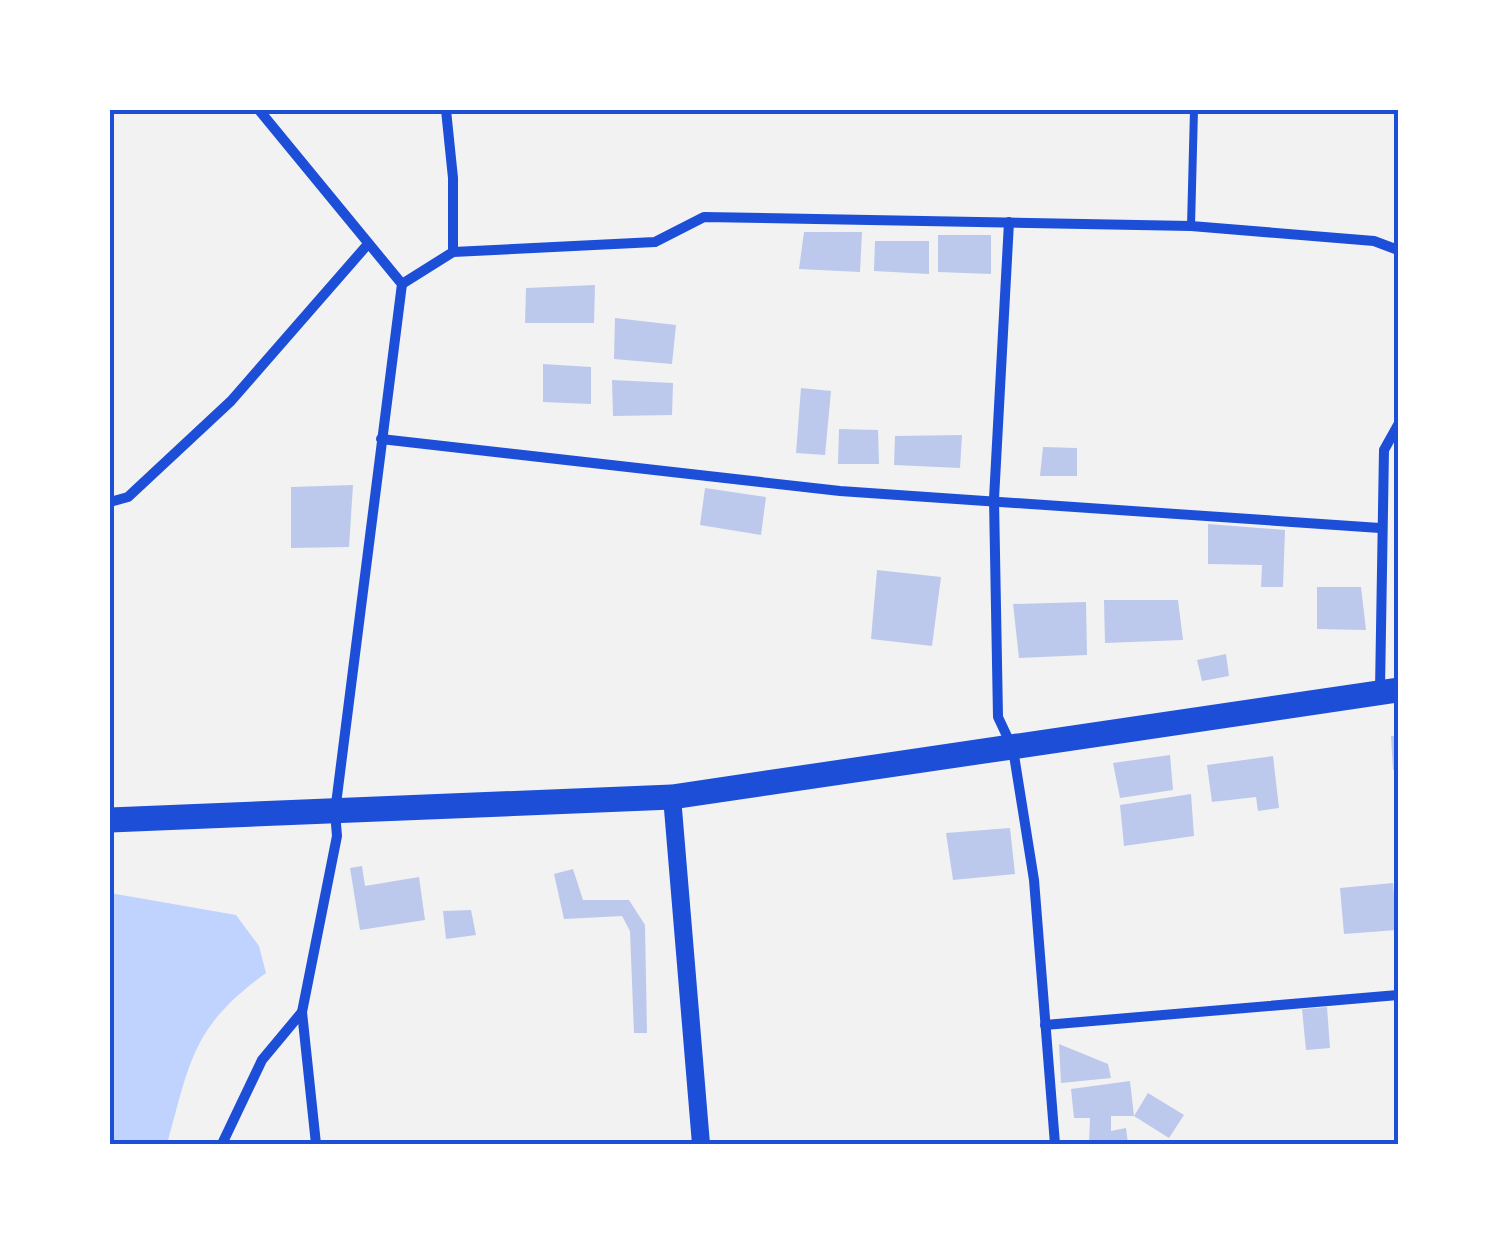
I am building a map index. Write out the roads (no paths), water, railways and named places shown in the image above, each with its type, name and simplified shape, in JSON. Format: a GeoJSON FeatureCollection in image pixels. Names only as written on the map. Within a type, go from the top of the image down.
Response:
{"type":"FeatureCollection","features":[{"type":"Feature","properties":{"kind":"main road"},"geometry":{"type":"LineString","coordinates":[[110,820],[672,798],[1389,691]]}},
{"type":"Feature","properties":{"kind":"street"},"geometry":{"type":"LineString","coordinates":[[259,110],[402,284],[334,812],[337,836],[302,1012],[316,1144]]}},
{"type":"Feature","properties":{"kind":"street"},"geometry":{"type":"LineString","coordinates":[[446,110],[453,178],[453,252]]}},
{"type":"Feature","properties":{"kind":"street"},"geometry":{"type":"LineString","coordinates":[[402,284],[453,252],[655,242],[704,217],[1191,226],[1374,242],[1398,250]]}},
{"type":"Feature","properties":{"kind":"street"},"geometry":{"type":"LineString","coordinates":[[1009,222],[994,499],[998,716],[1013,749],[1034,880],[1055,1144]]}},
{"type":"Feature","properties":{"kind":"street"},"geometry":{"type":"LineString","coordinates":[[110,502],[128,497],[231,401],[368,244]]}},
{"type":"Feature","properties":{"kind":"street"},"geometry":{"type":"LineString","coordinates":[[1389,691],[1380,528],[1384,450],[1398,425]]}},
{"type":"Feature","properties":{"kind":"street"},"geometry":{"type":"LineString","coordinates":[[381,438],[840,492],[994,499],[1380,528]]}},
{"type":"Feature","properties":{"kind":"street"},"geometry":{"type":"LineString","coordinates":[[672,798],[701,1144]]}},
{"type":"Feature","properties":{"kind":"street"},"geometry":{"type":"LineString","coordinates":[[1045,1026],[1398,994]]}},
{"type":"Feature","properties":{"kind":"street"},"geometry":{"type":"LineString","coordinates":[[222,1144],[262,1060],[302,1012]]}},
{"type":"Feature","properties":{"kind":"lane"},"geometry":{"type":"LineString","coordinates":[[1191,226],[1194,110]]}},
{"type":"Feature","properties":{"kind":"water"},"geometry":{"type":"Polygon","coordinates":[[[110,893],[236,915],[259,946],[266,973],[223,1011],[197,1048],[167,1144],[110,1144],[110,893]]]}}]}
